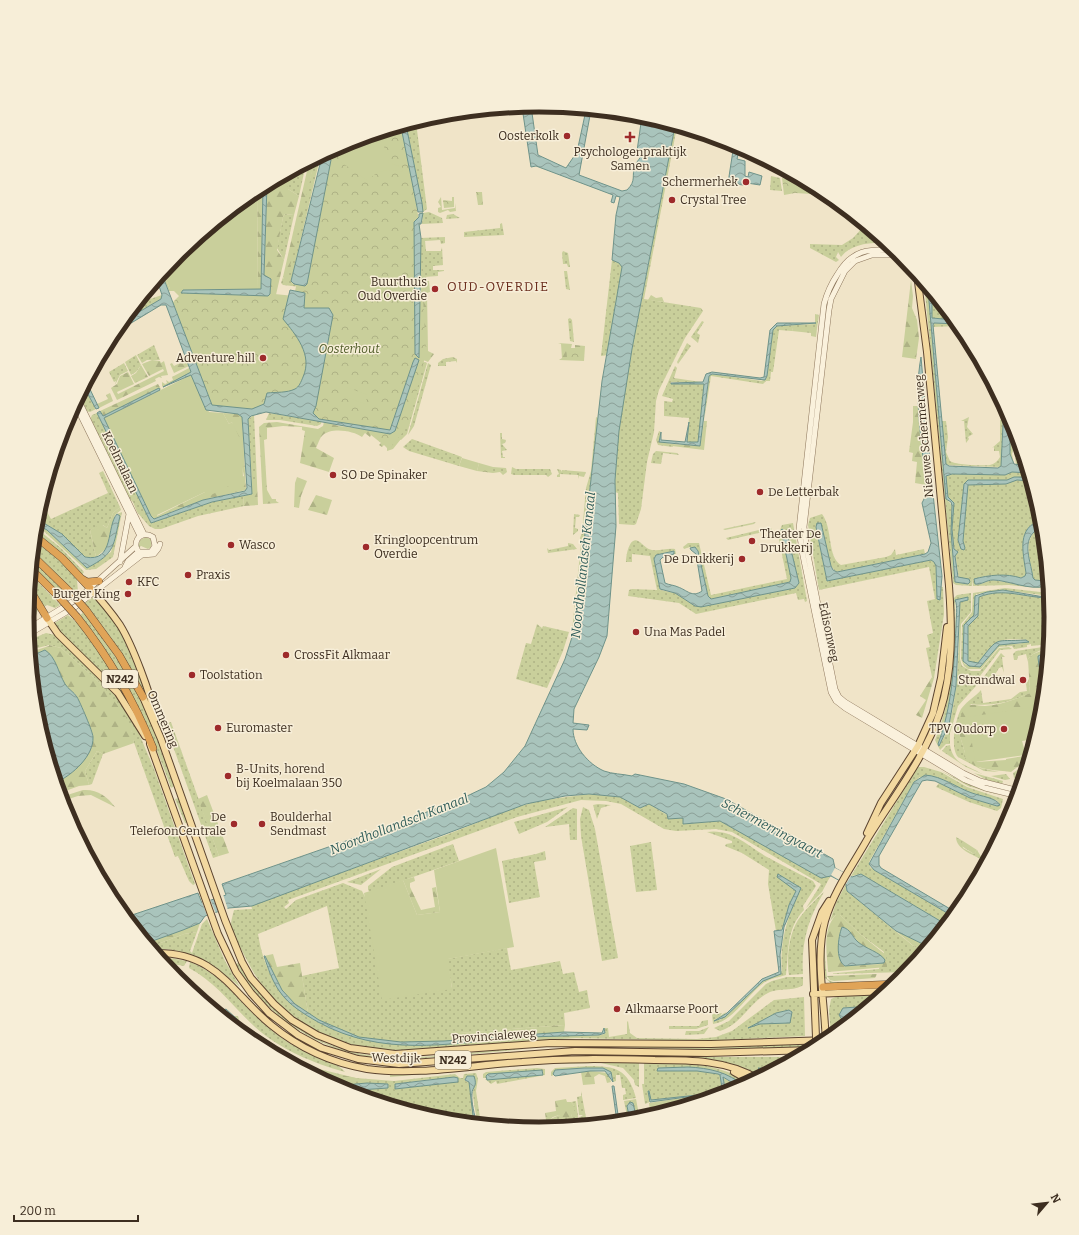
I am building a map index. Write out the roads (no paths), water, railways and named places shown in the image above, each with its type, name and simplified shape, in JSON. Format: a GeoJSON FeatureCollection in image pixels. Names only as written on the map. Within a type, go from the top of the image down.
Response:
{"type":"FeatureCollection","features":[{"type":"Feature","properties":{"kind":"highway","name":"N242"},"geometry":{"type":"LineString","coordinates":[[40,540],[55,551],[92,591]]}},
{"type":"Feature","properties":{"kind":"highway","name":"Ommering"},"geometry":{"type":"LineString","coordinates":[[37,560],[86,610],[119,655],[143,697]]}},
{"type":"Feature","properties":{"kind":"highway","name":"Ommering"},"geometry":{"type":"LineString","coordinates":[[36,574],[77,617],[119,676],[139,716],[152,748]]}},
{"type":"Feature","properties":{"kind":"highway"},"geometry":{"type":"LineString","coordinates":[[81,578],[87,582],[99,581]]}},
{"type":"Feature","properties":{"kind":"highway","name":"N242"},"geometry":{"type":"LineString","coordinates":[[35,598],[48,620]]}},
{"type":"Feature","properties":{"kind":"highway"},"geometry":{"type":"LineString","coordinates":[[823,990],[887,985]]}},
{"type":"Feature","properties":{"kind":"main road","name":"Nieuwe Schermerweg"},"geometry":{"type":"LineString","coordinates":[[816,1040],[812,940],[822,912],[836,892],[920,750],[939,714],[948,674],[950,643],[949,597],[927,352],[919,283]]}},
{"type":"Feature","properties":{"kind":"main road","name":"N242"},"geometry":{"type":"LineString","coordinates":[[92,591],[114,617],[124,632],[153,707],[160,739]]}},
{"type":"Feature","properties":{"kind":"main road","name":"N242"},"geometry":{"type":"LineString","coordinates":[[48,620],[58,634],[118,693],[152,748]]}},
{"type":"Feature","properties":{"kind":"main road","name":"Ommering"},"geometry":{"type":"LineString","coordinates":[[143,697],[160,739],[225,920]]}},
{"type":"Feature","properties":{"kind":"main road","name":"Ommering"},"geometry":{"type":"LineString","coordinates":[[152,748],[214,923]]}},
{"type":"Feature","properties":{"kind":"main road","name":"Nieuwe Schermerweg"},"geometry":{"type":"LineString","coordinates":[[860,851],[878,810],[920,750]]}},
{"type":"Feature","properties":{"kind":"main road","name":"Nieuwe Schermerweg"},"geometry":{"type":"LineString","coordinates":[[826,1034],[821,953],[825,922],[836,892]]}},
{"type":"Feature","properties":{"kind":"main road","name":"Provincialeweg"},"geometry":{"type":"LineString","coordinates":[[225,920],[236,949],[251,978],[280,1011],[317,1035],[350,1048],[366,1051],[408,1054],[573,1042],[711,1044],[815,1041]]}},
{"type":"Feature","properties":{"kind":"main road","name":"Provincialeweg"},"geometry":{"type":"LineString","coordinates":[[214,923],[236,972],[251,993],[269,1012],[287,1028],[310,1042],[338,1054],[358,1059],[399,1064],[575,1051],[722,1053],[800,1050]]}},
{"type":"Feature","properties":{"kind":"main road","name":"Westdijk"},"geometry":{"type":"LineString","coordinates":[[162,954],[181,956],[207,965],[227,980],[263,1018],[291,1040],[326,1058],[361,1068],[406,1071],[583,1059],[691,1061],[732,1068],[752,1076]]}},
{"type":"Feature","properties":{"kind":"main road"},"geometry":{"type":"LineString","coordinates":[[813,991],[880,991]]}},
{"type":"Feature","properties":{"kind":"main road","name":"Westdijk"},"geometry":{"type":"LineString","coordinates":[[720,1065],[746,1079]]}},
{"type":"Feature","properties":{"kind":"street","name":"Edisonweg"},"geometry":{"type":"LineString","coordinates":[[808,467],[824,304],[828,293],[842,267],[851,257],[868,250],[887,250]]}},
{"type":"Feature","properties":{"kind":"street","name":"Edisonweg"},"geometry":{"type":"LineString","coordinates":[[892,255],[872,255],[858,260],[845,271],[831,299],[828,310],[808,467],[800,517],[800,540],[832,695],[840,705],[920,750]]}},
{"type":"Feature","properties":{"kind":"street","name":"Koelmalaan"},"geometry":{"type":"LineString","coordinates":[[81,405],[142,535]]}},
{"type":"Feature","properties":{"kind":"street","name":"Koelmalaan"},"geometry":{"type":"LineString","coordinates":[[78,411],[129,514],[142,535]]}},
{"type":"Feature","properties":{"kind":"street"},"geometry":{"type":"LineString","coordinates":[[120,562],[129,514]]}},
{"type":"Feature","properties":{"kind":"street"},"geometry":{"type":"LineString","coordinates":[[138,552],[136,541],[142,535],[150,535],[154,539],[156,544],[153,552]]}},
{"type":"Feature","properties":{"kind":"street"},"geometry":{"type":"LineString","coordinates":[[92,591],[99,581],[120,562],[141,551],[148,553],[153,552],[158,549],[160,544]]}},
{"type":"Feature","properties":{"kind":"street"},"geometry":{"type":"LineString","coordinates":[[34,626],[65,611],[125,567],[128,561],[138,552]]}},
{"type":"Feature","properties":{"kind":"street"},"geometry":{"type":"LineString","coordinates":[[34,630],[48,620]]}},
{"type":"Feature","properties":{"kind":"street"},"geometry":{"type":"LineString","coordinates":[[920,750],[975,779],[1015,790]]}},
{"type":"Feature","properties":{"kind":"street"},"geometry":{"type":"LineString","coordinates":[[920,750],[975,784],[1013,795]]}},
{"type":"Feature","properties":{"kind":"water"},"geometry":{"type":"Polygon","coordinates":[[[532,112],[538,155],[566,168],[577,152],[585,114],[590,115],[579,175],[622,191],[627,190],[630,187],[633,181],[635,166],[642,152],[637,151],[641,123],[674,130],[632,349],[619,431],[615,480],[616,526],[607,636],[599,657],[574,709],[573,723],[589,725],[587,730],[573,729],[576,742],[582,754],[592,764],[610,773],[632,776],[635,774],[684,784],[726,799],[833,859],[835,868],[852,877],[861,874],[943,922],[925,945],[896,931],[847,891],[846,884],[831,876],[821,878],[720,821],[683,824],[683,818],[668,819],[667,814],[649,804],[640,808],[620,797],[589,794],[565,796],[526,804],[252,906],[229,908],[205,916],[200,923],[151,941],[131,915],[198,893],[202,903],[226,895],[222,884],[409,819],[465,797],[486,787],[504,772],[525,746],[565,659],[574,631],[602,381],[622,267],[619,263],[612,260],[616,215],[620,197],[616,196],[614,203],[611,202],[613,195],[536,166],[531,167],[523,113],[532,112]]]}},
{"type":"Feature","properties":{"kind":"water"},"geometry":{"type":"Polygon","coordinates":[[[407,130],[422,203],[423,212],[418,212],[402,131],[407,130]]]}},
{"type":"Feature","properties":{"kind":"water"},"geometry":{"type":"Polygon","coordinates":[[[733,150],[738,153],[737,159],[745,161],[745,176],[748,177],[749,172],[762,176],[760,185],[747,183],[748,179],[744,179],[743,185],[728,183],[733,150]]]}},
{"type":"Feature","properties":{"kind":"water"},"geometry":{"type":"Polygon","coordinates":[[[329,158],[331,160],[307,284],[305,286],[294,284],[291,281],[321,162],[329,158]]]}},
{"type":"Feature","properties":{"kind":"water"},"geometry":{"type":"Polygon","coordinates":[[[267,192],[264,275],[271,279],[270,294],[268,296],[181,293],[183,290],[261,289],[263,195],[267,192]]]}},
{"type":"Feature","properties":{"kind":"water"},"geometry":{"type":"Polygon","coordinates":[[[423,213],[421,224],[419,224],[421,238],[419,358],[415,354],[414,222],[419,217],[419,214],[423,213]]]}},
{"type":"Feature","properties":{"kind":"water"},"geometry":{"type":"Polygon","coordinates":[[[164,279],[212,405],[252,409],[264,404],[267,393],[289,391],[299,386],[306,369],[306,361],[302,346],[283,319],[290,290],[305,293],[304,308],[329,308],[333,315],[316,406],[313,413],[319,419],[390,430],[413,362],[415,358],[419,360],[395,431],[390,434],[266,412],[251,416],[248,419],[252,494],[212,502],[151,523],[97,413],[100,411],[103,416],[159,388],[160,390],[104,418],[151,516],[154,519],[203,500],[245,491],[247,488],[242,417],[238,414],[206,410],[191,375],[163,387],[191,372],[166,305],[161,305],[127,325],[135,314],[161,299],[162,295],[159,285],[164,279]]]}},
{"type":"Feature","properties":{"kind":"water"},"geometry":{"type":"Polygon","coordinates":[[[929,295],[932,299],[932,318],[948,319],[951,324],[934,323],[933,325],[946,464],[949,466],[998,468],[1001,466],[1003,416],[1010,432],[1010,454],[1014,464],[1021,465],[1024,473],[1012,472],[1005,475],[952,474],[946,476],[948,497],[954,503],[952,529],[954,549],[958,552],[955,556],[958,577],[969,579],[970,582],[968,584],[955,582],[951,532],[952,506],[951,502],[946,499],[929,295]]]}},
{"type":"Feature","properties":{"kind":"water"},"geometry":{"type":"Polygon","coordinates":[[[777,323],[816,323],[777,326],[773,330],[767,376],[765,380],[712,374],[709,376],[700,446],[659,442],[661,432],[661,440],[685,442],[689,422],[687,442],[698,442],[704,384],[671,383],[703,382],[706,374],[712,372],[760,378],[764,377],[770,330],[777,323]]]}},
{"type":"Feature","properties":{"kind":"water"},"geometry":{"type":"Polygon","coordinates":[[[921,357],[942,576],[940,600],[937,599],[936,566],[931,560],[827,581],[816,527],[817,523],[821,523],[831,566],[833,570],[837,572],[925,554],[928,552],[931,543],[922,503],[927,493],[918,407],[921,357]]]}},
{"type":"Feature","properties":{"kind":"water"},"geometry":{"type":"Polygon","coordinates":[[[89,388],[99,408],[96,409],[87,392],[89,388]]]}},
{"type":"Feature","properties":{"kind":"water"},"geometry":{"type":"Polygon","coordinates":[[[1014,477],[1025,477],[1026,481],[1017,480],[1006,484],[968,485],[963,541],[965,548],[964,550],[961,549],[958,540],[964,484],[968,480],[1007,480],[1014,477]]]}},
{"type":"Feature","properties":{"kind":"water"},"geometry":{"type":"Polygon","coordinates":[[[117,514],[120,516],[112,548],[103,558],[87,568],[47,530],[42,528],[43,523],[62,534],[85,557],[95,557],[101,554],[105,549],[117,514]]]}},
{"type":"Feature","properties":{"kind":"water"},"geometry":{"type":"Polygon","coordinates":[[[1036,522],[1037,530],[1031,536],[1028,542],[1029,555],[1033,578],[1035,580],[1044,581],[1044,586],[1033,587],[999,580],[975,584],[974,579],[986,576],[1003,575],[1021,578],[1025,576],[1023,541],[1028,528],[1036,522]]]}},
{"type":"Feature","properties":{"kind":"water"},"geometry":{"type":"Polygon","coordinates":[[[782,529],[787,533],[799,583],[795,588],[701,607],[695,606],[675,593],[660,589],[654,559],[656,555],[674,551],[674,554],[663,557],[660,560],[665,583],[676,586],[692,594],[702,591],[696,554],[690,548],[695,547],[698,551],[708,596],[711,599],[790,582],[791,578],[782,529]]]}},
{"type":"Feature","properties":{"kind":"water"},"geometry":{"type":"Polygon","coordinates":[[[1003,590],[1044,598],[1006,593],[988,594],[979,597],[978,616],[968,626],[968,661],[978,663],[990,648],[998,642],[1026,640],[1029,642],[999,645],[980,667],[969,666],[963,661],[964,625],[974,615],[975,596],[987,592],[1003,590]]]}},
{"type":"Feature","properties":{"kind":"water"},"geometry":{"type":"Polygon","coordinates":[[[968,597],[968,600],[960,602],[956,686],[949,725],[939,746],[938,744],[943,730],[952,686],[956,616],[955,600],[968,597]]]}},
{"type":"Feature","properties":{"kind":"water"},"geometry":{"type":"Polygon","coordinates":[[[45,650],[52,657],[65,684],[77,697],[89,723],[93,737],[90,751],[86,758],[75,770],[61,780],[51,748],[44,716],[38,683],[35,654],[45,650]]]}},
{"type":"Feature","properties":{"kind":"water"},"geometry":{"type":"Polygon","coordinates":[[[1042,654],[1044,656],[1041,681],[1038,658],[1038,656],[1042,654]]]}},
{"type":"Feature","properties":{"kind":"water"},"geometry":{"type":"Polygon","coordinates":[[[925,775],[931,776],[949,782],[966,791],[992,799],[1000,805],[997,806],[970,798],[935,781],[922,781],[879,856],[879,865],[881,868],[952,910],[949,914],[874,870],[869,864],[914,782],[925,775]]]}},
{"type":"Feature","properties":{"kind":"water"},"geometry":{"type":"Polygon","coordinates":[[[778,874],[801,888],[784,927],[780,955],[781,974],[763,981],[725,1017],[714,1021],[727,1013],[762,979],[779,972],[774,931],[782,930],[789,905],[796,891],[777,877],[778,874]]]}},
{"type":"Feature","properties":{"kind":"water"},"geometry":{"type":"Polygon","coordinates":[[[842,927],[847,929],[861,944],[883,957],[885,960],[884,963],[845,966],[840,959],[838,948],[839,936],[842,927]]]}},
{"type":"Feature","properties":{"kind":"water"},"geometry":{"type":"Polygon","coordinates":[[[264,956],[282,990],[295,1004],[319,1020],[359,1037],[401,1042],[444,1041],[564,1032],[602,1033],[604,1028],[605,1033],[599,1035],[525,1037],[439,1045],[390,1044],[366,1040],[342,1033],[318,1022],[292,1005],[277,988],[270,974],[264,956]]]}},
{"type":"Feature","properties":{"kind":"water"},"geometry":{"type":"Polygon","coordinates":[[[862,1007],[844,1021],[839,1015],[843,1008],[862,1007]]]}},
{"type":"Feature","properties":{"kind":"water"},"geometry":{"type":"Polygon","coordinates":[[[226,1009],[237,1019],[237,1022],[231,1018],[224,1010],[226,1009]]]}},
{"type":"Feature","properties":{"kind":"water"},"geometry":{"type":"Polygon","coordinates":[[[789,1010],[792,1012],[790,1023],[760,1024],[748,1028],[776,1013],[789,1010]]]}},
{"type":"Feature","properties":{"kind":"water"},"geometry":{"type":"Polygon","coordinates":[[[301,1063],[318,1069],[320,1073],[301,1063]]]}},
{"type":"Feature","properties":{"kind":"water"},"geometry":{"type":"Polygon","coordinates":[[[603,1068],[611,1072],[613,1082],[605,1071],[590,1071],[555,1076],[553,1074],[555,1070],[603,1068]]]}},
{"type":"Feature","properties":{"kind":"water"},"geometry":{"type":"Polygon","coordinates":[[[658,1068],[703,1068],[725,1074],[739,1082],[735,1084],[723,1077],[725,1088],[722,1089],[720,1075],[718,1074],[697,1071],[657,1071],[658,1068]]]}},
{"type":"Feature","properties":{"kind":"water"},"geometry":{"type":"Polygon","coordinates":[[[758,1068],[768,1069],[763,1071],[758,1068]]]}},
{"type":"Feature","properties":{"kind":"water"},"geometry":{"type":"Polygon","coordinates":[[[542,1070],[543,1075],[487,1080],[486,1076],[488,1074],[542,1070]]]}},
{"type":"Feature","properties":{"kind":"water"},"geometry":{"type":"Polygon","coordinates":[[[467,1076],[474,1076],[475,1085],[472,1091],[472,1097],[475,1119],[473,1119],[469,1082],[465,1080],[467,1076]]]}},
{"type":"Feature","properties":{"kind":"water"},"geometry":{"type":"Polygon","coordinates":[[[454,1077],[458,1078],[458,1082],[395,1089],[395,1084],[454,1077]]]}},
{"type":"Feature","properties":{"kind":"water"},"geometry":{"type":"Polygon","coordinates":[[[367,1083],[388,1084],[388,1088],[360,1090],[346,1085],[367,1083]]]}},
{"type":"Feature","properties":{"kind":"water"},"geometry":{"type":"Polygon","coordinates":[[[612,1086],[614,1086],[618,1117],[616,1117],[612,1086]]]}},
{"type":"Feature","properties":{"kind":"water"},"geometry":{"type":"Polygon","coordinates":[[[648,1091],[651,1100],[708,1094],[707,1094],[650,1102],[648,1091]]]}},
{"type":"Feature","properties":{"kind":"water"},"geometry":{"type":"Polygon","coordinates":[[[630,1102],[633,1103],[635,1113],[629,1115],[627,1106],[630,1102]]]}},
{"type":"Feature","properties":{"kind":"place","name":"Oosterkolk"},"geometry":{"type":"Point","coordinates":[567,136]}},
{"type":"Feature","properties":{"kind":"place","name":"Psychologenpraktijk Samen"},"geometry":{"type":"Point","coordinates":[630,137]}},
{"type":"Feature","properties":{"kind":"place","name":"Schermerhek"},"geometry":{"type":"Point","coordinates":[746,182]}},
{"type":"Feature","properties":{"kind":"place","name":"Crystal Tree"},"geometry":{"type":"Point","coordinates":[672,200]}},
{"type":"Feature","properties":{"kind":"place","name":"Buurthuis Oud Overdie"},"geometry":{"type":"Point","coordinates":[435,289]}},
{"type":"Feature","properties":{"kind":"place","name":"Adventure hill"},"geometry":{"type":"Point","coordinates":[263,358]}},
{"type":"Feature","properties":{"kind":"place","name":"SO De Spinaker"},"geometry":{"type":"Point","coordinates":[333,475]}},
{"type":"Feature","properties":{"kind":"place","name":"De Letterbak"},"geometry":{"type":"Point","coordinates":[760,492]}},
{"type":"Feature","properties":{"kind":"place","name":"Theater De Drukkerij"},"geometry":{"type":"Point","coordinates":[752,541]}},
{"type":"Feature","properties":{"kind":"place","name":"Wasco"},"geometry":{"type":"Point","coordinates":[231,545]}},
{"type":"Feature","properties":{"kind":"place","name":"Kringloopcentrum Overdie"},"geometry":{"type":"Point","coordinates":[366,547]}},
{"type":"Feature","properties":{"kind":"place","name":"De Drukkerij"},"geometry":{"type":"Point","coordinates":[742,559]}},
{"type":"Feature","properties":{"kind":"place","name":"Praxis"},"geometry":{"type":"Point","coordinates":[188,575]}},
{"type":"Feature","properties":{"kind":"place","name":"KFC"},"geometry":{"type":"Point","coordinates":[129,582]}},
{"type":"Feature","properties":{"kind":"place","name":"Burger King"},"geometry":{"type":"Point","coordinates":[128,594]}},
{"type":"Feature","properties":{"kind":"place","name":"Una Mas Padel"},"geometry":{"type":"Point","coordinates":[636,632]}},
{"type":"Feature","properties":{"kind":"place","name":"CrossFit Alkmaar"},"geometry":{"type":"Point","coordinates":[286,655]}},
{"type":"Feature","properties":{"kind":"place","name":"Toolstation"},"geometry":{"type":"Point","coordinates":[192,675]}},
{"type":"Feature","properties":{"kind":"place","name":"Strandwal"},"geometry":{"type":"Point","coordinates":[1023,680]}},
{"type":"Feature","properties":{"kind":"place","name":"Euromaster"},"geometry":{"type":"Point","coordinates":[218,728]}},
{"type":"Feature","properties":{"kind":"place","name":"TPV Oudorp"},"geometry":{"type":"Point","coordinates":[1004,729]}},
{"type":"Feature","properties":{"kind":"place","name":"B-Units, horend bij Koelmalaan 350"},"geometry":{"type":"Point","coordinates":[228,776]}},
{"type":"Feature","properties":{"kind":"place","name":"De TelefoonCentrale"},"geometry":{"type":"Point","coordinates":[234,824]}},
{"type":"Feature","properties":{"kind":"place","name":"Boulderhal Sendmast"},"geometry":{"type":"Point","coordinates":[262,824]}},
{"type":"Feature","properties":{"kind":"place","name":"Alkmaarse Poort"},"geometry":{"type":"Point","coordinates":[617,1009]}},
{"type":"Feature","properties":{"kind":"district","name":"OUD-OVERDIE"},"geometry":{"type":"Point","coordinates":[498,286]}},
{"type":"Feature","properties":{"kind":"park label","name":"Oosterhout"},"geometry":{"type":"Point","coordinates":[349,349]}},
{"type":"Feature","properties":{"kind":"water label","name":"Noordhollandsch Kanaal"},"geometry":{"type":"Point","coordinates":[583,565]}},
{"type":"Feature","properties":{"kind":"water label","name":"Noordhollandsch Kanaal"},"geometry":{"type":"Point","coordinates":[399,824]}},
{"type":"Feature","properties":{"kind":"water label","name":"Schermerringvaart"},"geometry":{"type":"Point","coordinates":[772,828]}}]}
